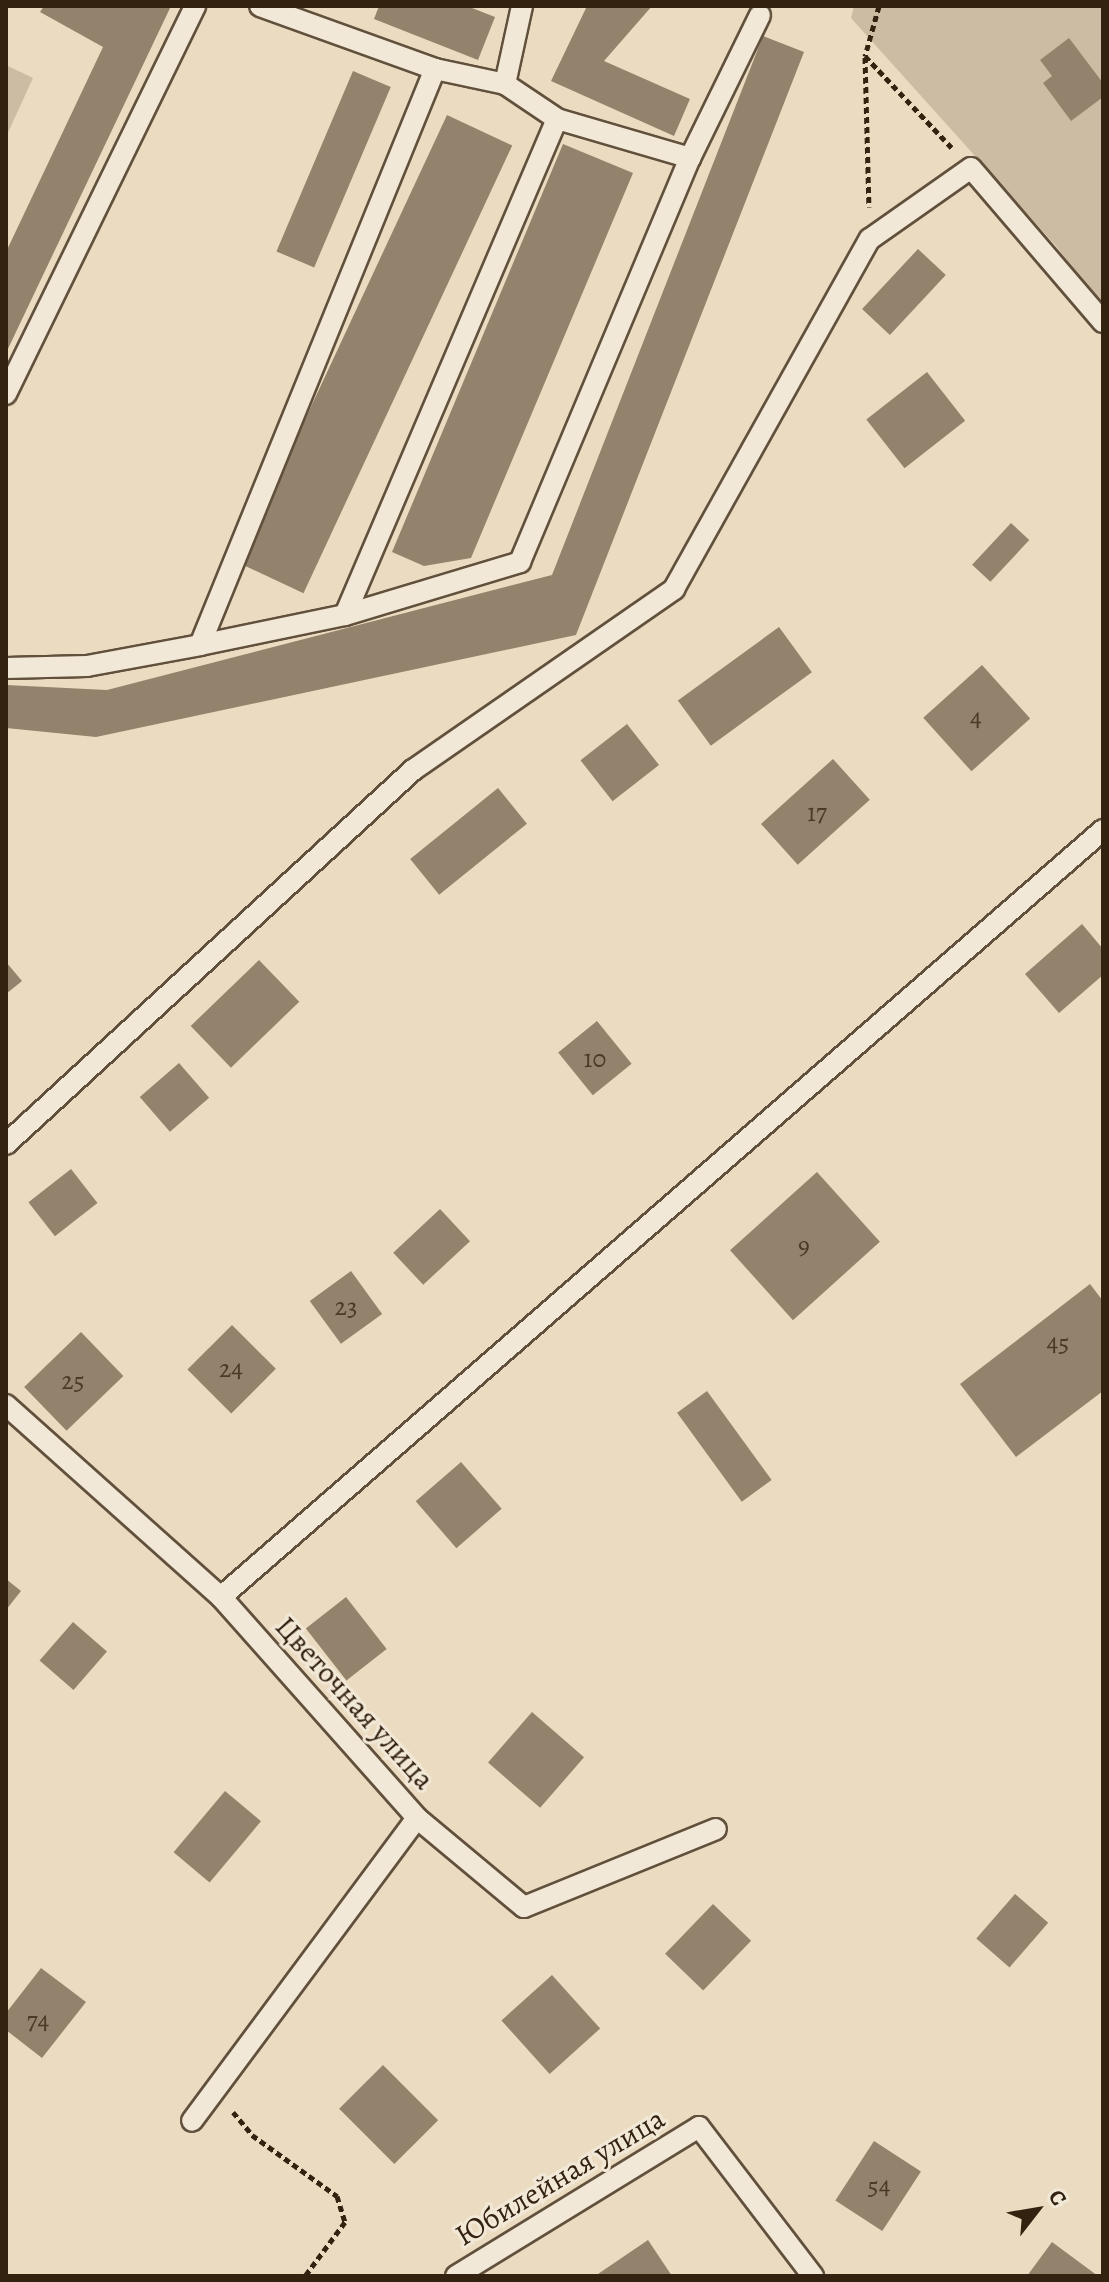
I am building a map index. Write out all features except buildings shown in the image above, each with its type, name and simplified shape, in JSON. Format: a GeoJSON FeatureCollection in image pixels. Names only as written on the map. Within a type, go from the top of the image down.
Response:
{"type":"FeatureCollection","features":[{"type":"Feature","properties":{"kind":"lane"},"geometry":{"type":"LineString","coordinates":[[6,394],[195,6]]}},
{"type":"Feature","properties":{"kind":"lane"},"geometry":{"type":"LineString","coordinates":[[260,6],[435,69],[505,84],[557,119],[690,158]]}},
{"type":"Feature","properties":{"kind":"lane"},"geometry":{"type":"LineString","coordinates":[[505,84],[525,8]]}},
{"type":"Feature","properties":{"kind":"lane"},"geometry":{"type":"LineString","coordinates":[[6,668],[87,666],[200,645],[345,615],[520,562],[690,158],[760,15]]}},
{"type":"Feature","properties":{"kind":"lane"},"geometry":{"type":"LineString","coordinates":[[200,645],[435,69]]}},
{"type":"Feature","properties":{"kind":"lane"},"geometry":{"type":"LineString","coordinates":[[345,615],[557,119]]}},
{"type":"Feature","properties":{"kind":"lane"},"geometry":{"type":"LineString","coordinates":[[6,1144],[413,770],[674,589],[870,239],[971,168],[1103,322]]}},
{"type":"Feature","properties":{"kind":"lane"},"geometry":{"type":"LineString","coordinates":[[221,1597],[1103,830]]}},
{"type":"Feature","properties":{"kind":"lane","name":"Цветочная улица"},"geometry":{"type":"LineString","coordinates":[[6,1405],[221,1597],[417,1818],[192,2121]]}},
{"type":"Feature","properties":{"kind":"lane"},"geometry":{"type":"LineString","coordinates":[[417,1818],[524,1907],[716,1829]]}},
{"type":"Feature","properties":{"kind":"lane","name":"Юбилейная улица"},"geometry":{"type":"LineString","coordinates":[[456,2276],[699,2127],[813,2276]]}},
{"type":"Feature","properties":{"kind":"path"},"geometry":{"type":"LineString","coordinates":[[870,239],[865,56],[879,6]]}},
{"type":"Feature","properties":{"kind":"path"},"geometry":{"type":"LineString","coordinates":[[865,56],[971,168]]}},
{"type":"Feature","properties":{"kind":"path"},"geometry":{"type":"LineString","coordinates":[[228,2073],[228,2105],[252,2135],[337,2196],[345,2222],[305,2276]]}},
{"type":"Feature","properties":{"kind":"shaded area"},"geometry":{"type":"Polygon","coordinates":[[[854,6],[1103,6],[1103,308],[1056,246],[851,18],[854,6]]]}},
{"type":"Feature","properties":{"kind":"shaded area"},"geometry":{"type":"Polygon","coordinates":[[[6,65],[33,78],[6,137],[6,65]]]}}]}
